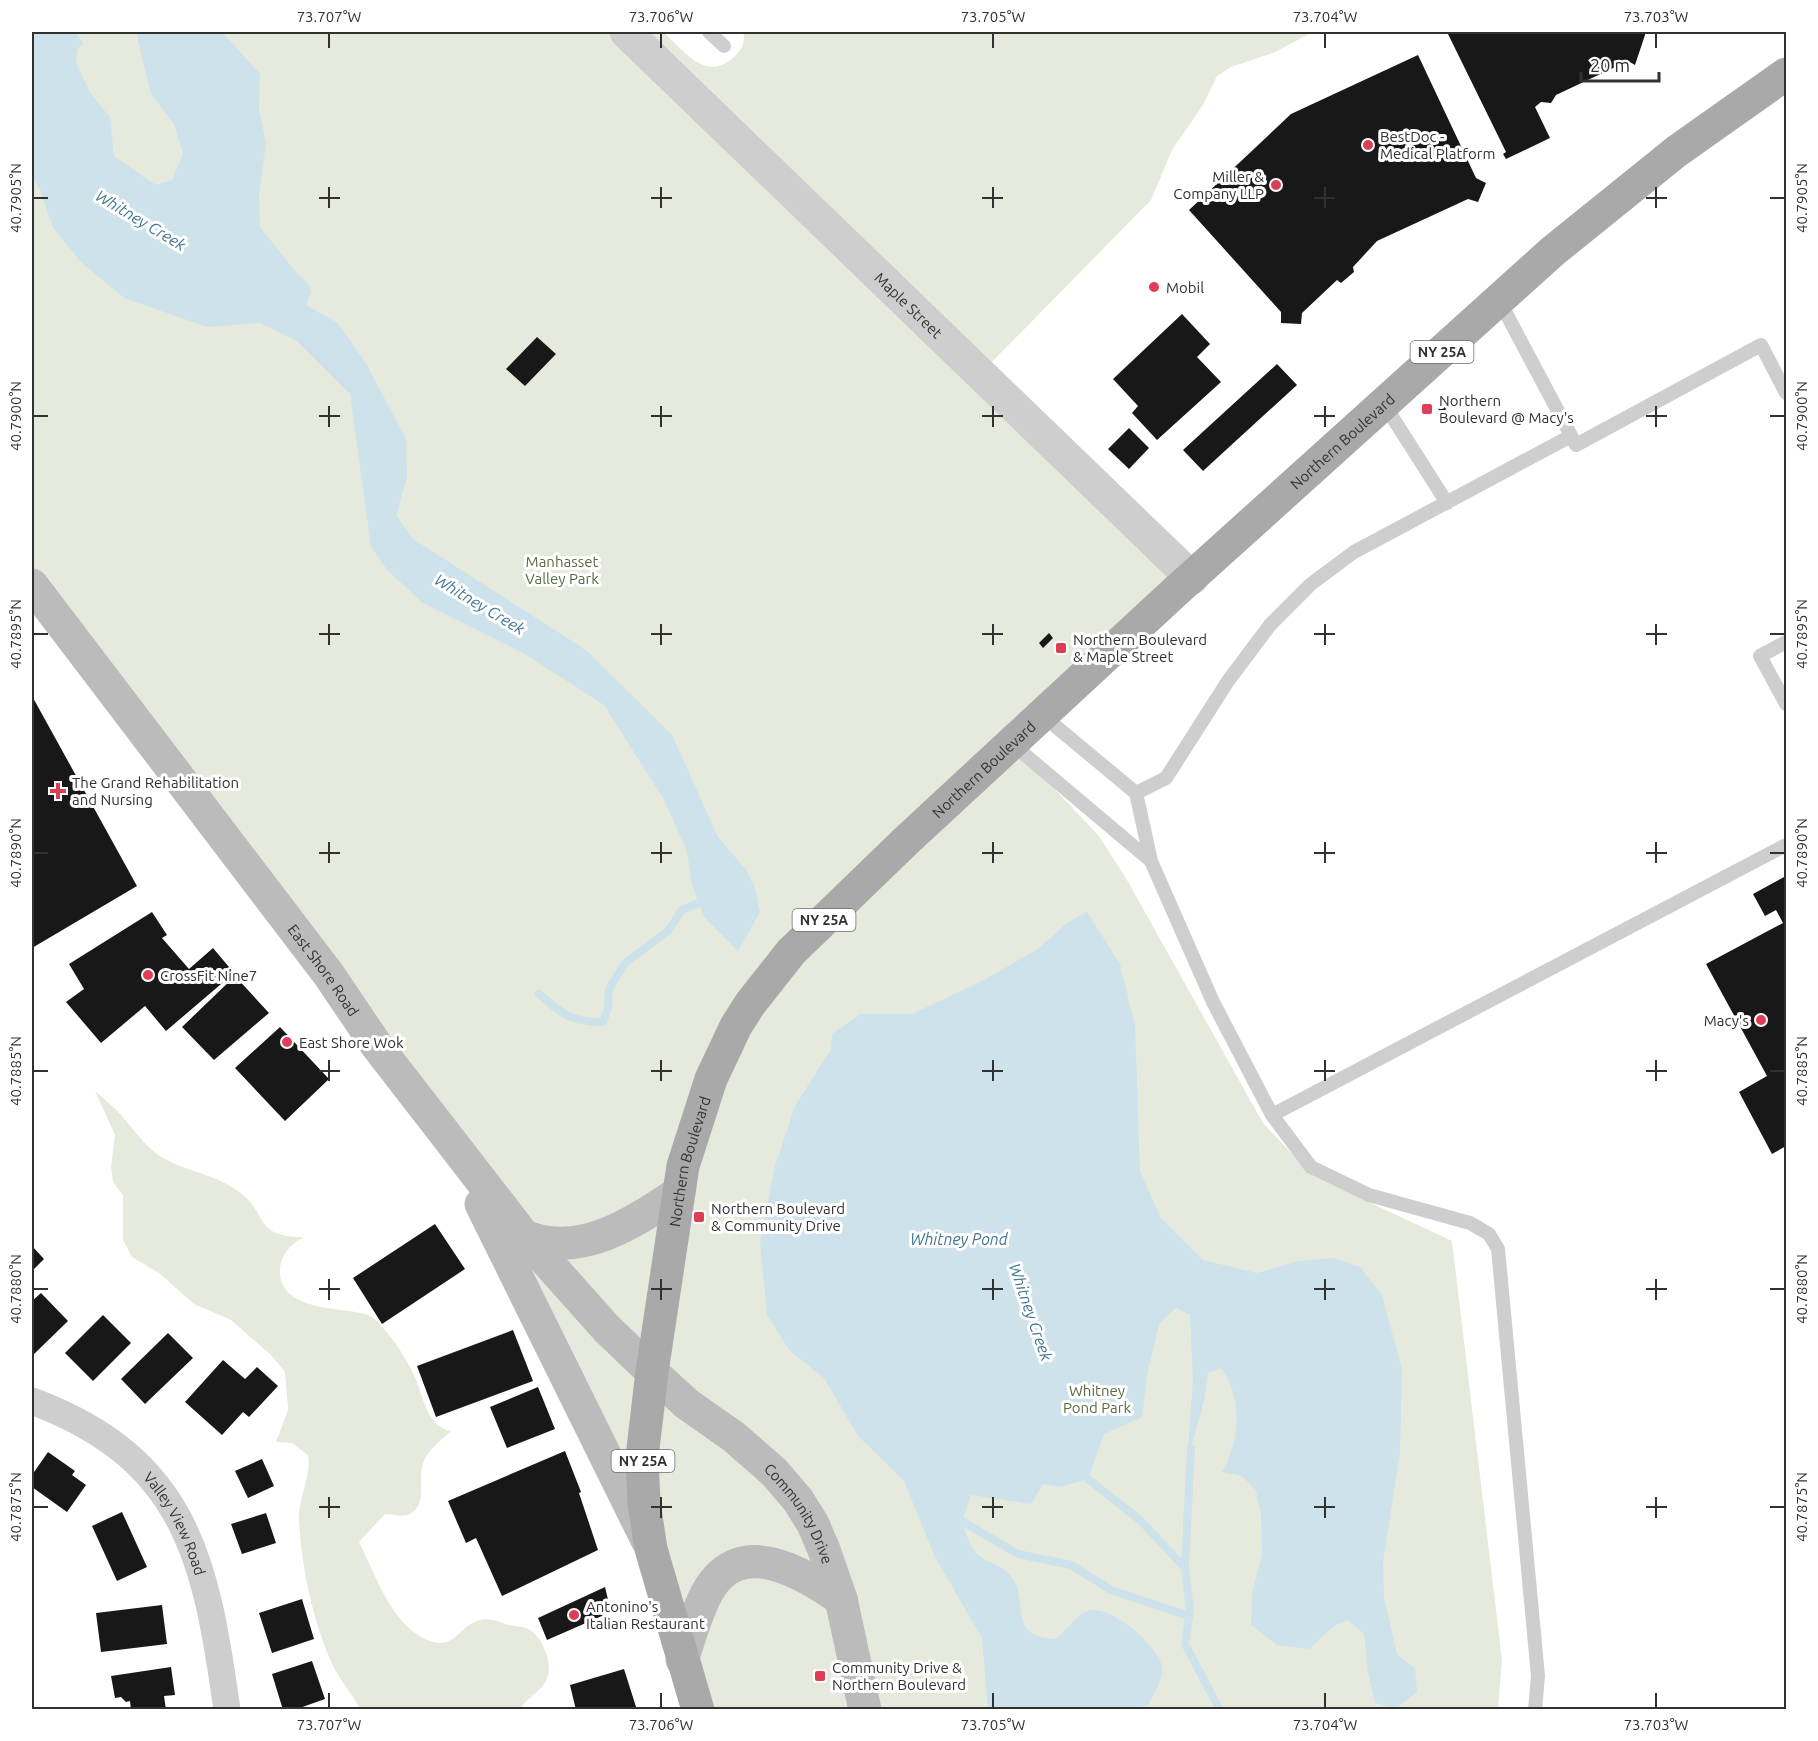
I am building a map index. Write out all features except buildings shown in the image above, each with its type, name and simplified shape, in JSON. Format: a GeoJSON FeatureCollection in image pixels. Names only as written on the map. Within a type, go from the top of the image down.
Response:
{"type":"FeatureCollection","features":[{"type":"Feature","properties":{"kind":"main road","name":"Northern Boulevard"},"geometry":{"type":"LineString","coordinates":[[698,1710],[651,1549],[644,1503],[642,1457],[678,1193],[691,1136],[711,1079],[736,1026],[756,995],[791,952],[1011,743],[1499,300],[1616,199],[1786,74]]}},
{"type":"Feature","properties":{"kind":"main road","name":"East Shore Road"},"geometry":{"type":"LineString","coordinates":[[32,585],[329,975],[377,1046],[524,1236],[607,1329],[652,1372]]}},
{"type":"Feature","properties":{"kind":"main road"},"geometry":{"type":"LineString","coordinates":[[448,1138],[651,1549]]}},
{"type":"Feature","properties":{"kind":"main road"},"geometry":{"type":"LineString","coordinates":[[524,1236],[558,1242],[608,1235],[678,1193]]}},
{"type":"Feature","properties":{"kind":"main road","name":"Community Drive"},"geometry":{"type":"LineString","coordinates":[[652,1372],[687,1404],[734,1437],[774,1472],[813,1524],[841,1599],[865,1710]]}},
{"type":"Feature","properties":{"kind":"main road"},"geometry":{"type":"LineString","coordinates":[[682,1660],[707,1593],[714,1583],[731,1568],[758,1562],[786,1566],[841,1599]]}},
{"type":"Feature","properties":{"kind":"street","name":"Maple Street"},"geometry":{"type":"LineString","coordinates":[[626,32],[1192,578]]}},
{"type":"Feature","properties":{"kind":"street","name":"Valley View Road"},"geometry":{"type":"LineString","coordinates":[[32,1401],[105,1436],[146,1471],[169,1500],[192,1543],[206,1587],[217,1635],[227,1710]]}},
{"type":"Feature","properties":{"kind":"lane"},"geometry":{"type":"LineString","coordinates":[[709,32],[724,46]]}},
{"type":"Feature","properties":{"kind":"lane"},"geometry":{"type":"LineString","coordinates":[[1499,300],[1576,445],[1761,345],[1786,393]]}},
{"type":"Feature","properties":{"kind":"lane"},"geometry":{"type":"LineString","coordinates":[[1384,404],[1447,503]]}},
{"type":"Feature","properties":{"kind":"lane"},"geometry":{"type":"LineString","coordinates":[[1136,793],[1166,778],[1228,681],[1270,625],[1311,584],[1354,552],[1571,436]]}},
{"type":"Feature","properties":{"kind":"lane"},"geometry":{"type":"LineString","coordinates":[[1786,642],[1760,656],[1786,704]]}},
{"type":"Feature","properties":{"kind":"lane"},"geometry":{"type":"LineString","coordinates":[[1042,715],[1136,793],[1151,861],[1213,1002],[1272,1115],[1311,1167],[1369,1195],[1470,1223],[1489,1234],[1498,1249],[1538,1676],[1535,1710]]}},
{"type":"Feature","properties":{"kind":"lane"},"geometry":{"type":"LineString","coordinates":[[1011,743],[1151,861]]}},
{"type":"Feature","properties":{"kind":"lane"},"geometry":{"type":"LineString","coordinates":[[1272,1115],[1786,845]]}},
{"type":"Feature","properties":{"kind":"green space"},"geometry":{"type":"Polygon","coordinates":[[[32,32],[663,32],[696,62],[715,67],[735,56],[744,42],[743,32],[1313,32],[1273,53],[1231,67],[1217,76],[1203,105],[1172,150],[1151,200],[981,373],[1191,578],[1011,743],[1099,836],[1127,880],[1263,1123],[1313,1176],[1452,1241],[1502,1660],[1498,1709],[698,1709],[651,1549],[448,1138],[32,585],[32,32]]]}},
{"type":"Feature","properties":{"kind":"green space"},"geometry":{"type":"Polygon","coordinates":[[[95,1091],[157,1154],[221,1181],[238,1191],[248,1200],[269,1229],[276,1233],[304,1237],[295,1242],[282,1258],[280,1268],[282,1283],[289,1293],[313,1305],[371,1316],[395,1343],[415,1377],[431,1417],[436,1424],[451,1431],[425,1458],[421,1469],[420,1499],[414,1511],[405,1516],[385,1514],[359,1542],[393,1610],[413,1631],[425,1639],[442,1643],[449,1641],[470,1625],[485,1619],[524,1627],[536,1636],[547,1655],[548,1675],[540,1689],[520,1709],[360,1709],[333,1666],[310,1596],[299,1522],[300,1505],[308,1472],[308,1455],[292,1443],[276,1442],[288,1410],[285,1372],[271,1355],[231,1320],[194,1304],[159,1273],[132,1257],[123,1240],[123,1195],[113,1182],[111,1167],[115,1135],[95,1091]]]}},
{"type":"Feature","properties":{"kind":"water"},"geometry":{"type":"Polygon","coordinates":[[[32,32],[75,32],[83,43],[77,50],[76,63],[91,94],[110,117],[114,156],[156,185],[172,180],[183,154],[174,124],[151,94],[136,32],[222,32],[260,74],[259,110],[266,143],[259,194],[260,227],[296,272],[308,283],[311,292],[306,305],[338,323],[367,365],[406,439],[407,477],[396,515],[413,539],[586,650],[672,735],[718,837],[747,871],[755,888],[760,912],[738,951],[704,917],[692,885],[687,851],[663,798],[604,705],[523,653],[423,603],[388,571],[371,547],[350,394],[297,341],[260,323],[207,327],[124,298],[82,263],[53,228],[40,190],[32,177],[32,32]]]}},
{"type":"Feature","properties":{"kind":"water","name":"Whitney Pond"},"geometry":{"type":"Polygon","coordinates":[[[1087,912],[1120,964],[1135,1025],[1140,1171],[1161,1218],[1203,1260],[1257,1273],[1299,1261],[1333,1258],[1360,1267],[1382,1295],[1402,1369],[1400,1453],[1383,1562],[1384,1597],[1397,1654],[1415,1669],[1417,1692],[1395,1709],[1375,1703],[1368,1672],[1364,1634],[1348,1620],[1334,1626],[1309,1649],[1277,1645],[1251,1625],[1252,1593],[1262,1555],[1261,1516],[1256,1490],[1242,1476],[1222,1472],[1233,1447],[1236,1406],[1233,1392],[1221,1368],[1208,1373],[1204,1401],[1191,1448],[1188,1448],[1193,1380],[1190,1315],[1176,1308],[1159,1324],[1148,1370],[1142,1417],[1104,1434],[1088,1479],[1060,1487],[1043,1484],[1031,1504],[971,1495],[962,1521],[975,1552],[1005,1570],[1013,1579],[1020,1599],[1022,1618],[1025,1626],[1031,1632],[1041,1637],[1056,1639],[1083,1613],[1092,1610],[1116,1617],[1140,1636],[1158,1657],[1162,1671],[1156,1691],[1148,1705],[1131,1709],[988,1710],[982,1638],[935,1557],[904,1481],[858,1436],[824,1378],[790,1351],[767,1315],[760,1241],[775,1166],[795,1106],[831,1049],[832,1034],[860,1014],[912,1014],[982,981],[1038,949],[1068,922],[1087,912]]]}},
{"type":"Feature","properties":{"kind":"waterway"},"geometry":{"type":"LineString","coordinates":[[539,994],[568,1015],[592,1022],[603,1022],[608,1008],[609,989],[625,963],[668,931],[682,910],[708,899]]}},
{"type":"Feature","properties":{"kind":"waterway"},"geometry":{"type":"LineString","coordinates":[[1185,1568],[1191,1448]]}},
{"type":"Feature","properties":{"kind":"waterway","name":"Whitney Creek"},"geometry":{"type":"LineString","coordinates":[[1088,1479],[1140,1520],[1185,1568],[1190,1610],[1185,1644],[1220,1710]]}},
{"type":"Feature","properties":{"kind":"waterway"},"geometry":{"type":"LineString","coordinates":[[962,1521],[1018,1554],[1071,1565],[1111,1590],[1189,1616]]}},
{"type":"Feature","properties":{"kind":"place","name":"BestDoc - Medical Platform"},"geometry":{"type":"Point","coordinates":[1368,145]}},
{"type":"Feature","properties":{"kind":"place","name":"Miller & Company LLP"},"geometry":{"type":"Point","coordinates":[1276,185]}},
{"type":"Feature","properties":{"kind":"place","name":"Mobil"},"geometry":{"type":"Point","coordinates":[1154,287]}},
{"type":"Feature","properties":{"kind":"place","name":"Northern Boulevard @ Macy's"},"geometry":{"type":"Point","coordinates":[1427,409]}},
{"type":"Feature","properties":{"kind":"place","name":"Northern Boulevard & Maple Street"},"geometry":{"type":"Point","coordinates":[1061,648]}},
{"type":"Feature","properties":{"kind":"place","name":"The Grand Rehabilitation and Nursing"},"geometry":{"type":"Point","coordinates":[58,791]}},
{"type":"Feature","properties":{"kind":"place","name":"CrossFit Nine7"},"geometry":{"type":"Point","coordinates":[148,975]}},
{"type":"Feature","properties":{"kind":"place","name":"Macy's"},"geometry":{"type":"Point","coordinates":[1761,1020]}},
{"type":"Feature","properties":{"kind":"place","name":"East Shore Wok"},"geometry":{"type":"Point","coordinates":[287,1042]}},
{"type":"Feature","properties":{"kind":"place","name":"Northern Boulevard & Community Drive"},"geometry":{"type":"Point","coordinates":[699,1217]}},
{"type":"Feature","properties":{"kind":"place","name":"Antonino's Italian Restaurant"},"geometry":{"type":"Point","coordinates":[574,1615]}},
{"type":"Feature","properties":{"kind":"place","name":"Community Drive & Northern Boulevard"},"geometry":{"type":"Point","coordinates":[820,1676]}},
{"type":"Feature","properties":{"kind":"park label","name":"Manhasset Valley Park"},"geometry":{"type":"Point","coordinates":[562,570]}},
{"type":"Feature","properties":{"kind":"park label","name":"Whitney Pond Park"},"geometry":{"type":"Point","coordinates":[1097,1398]}}]}
